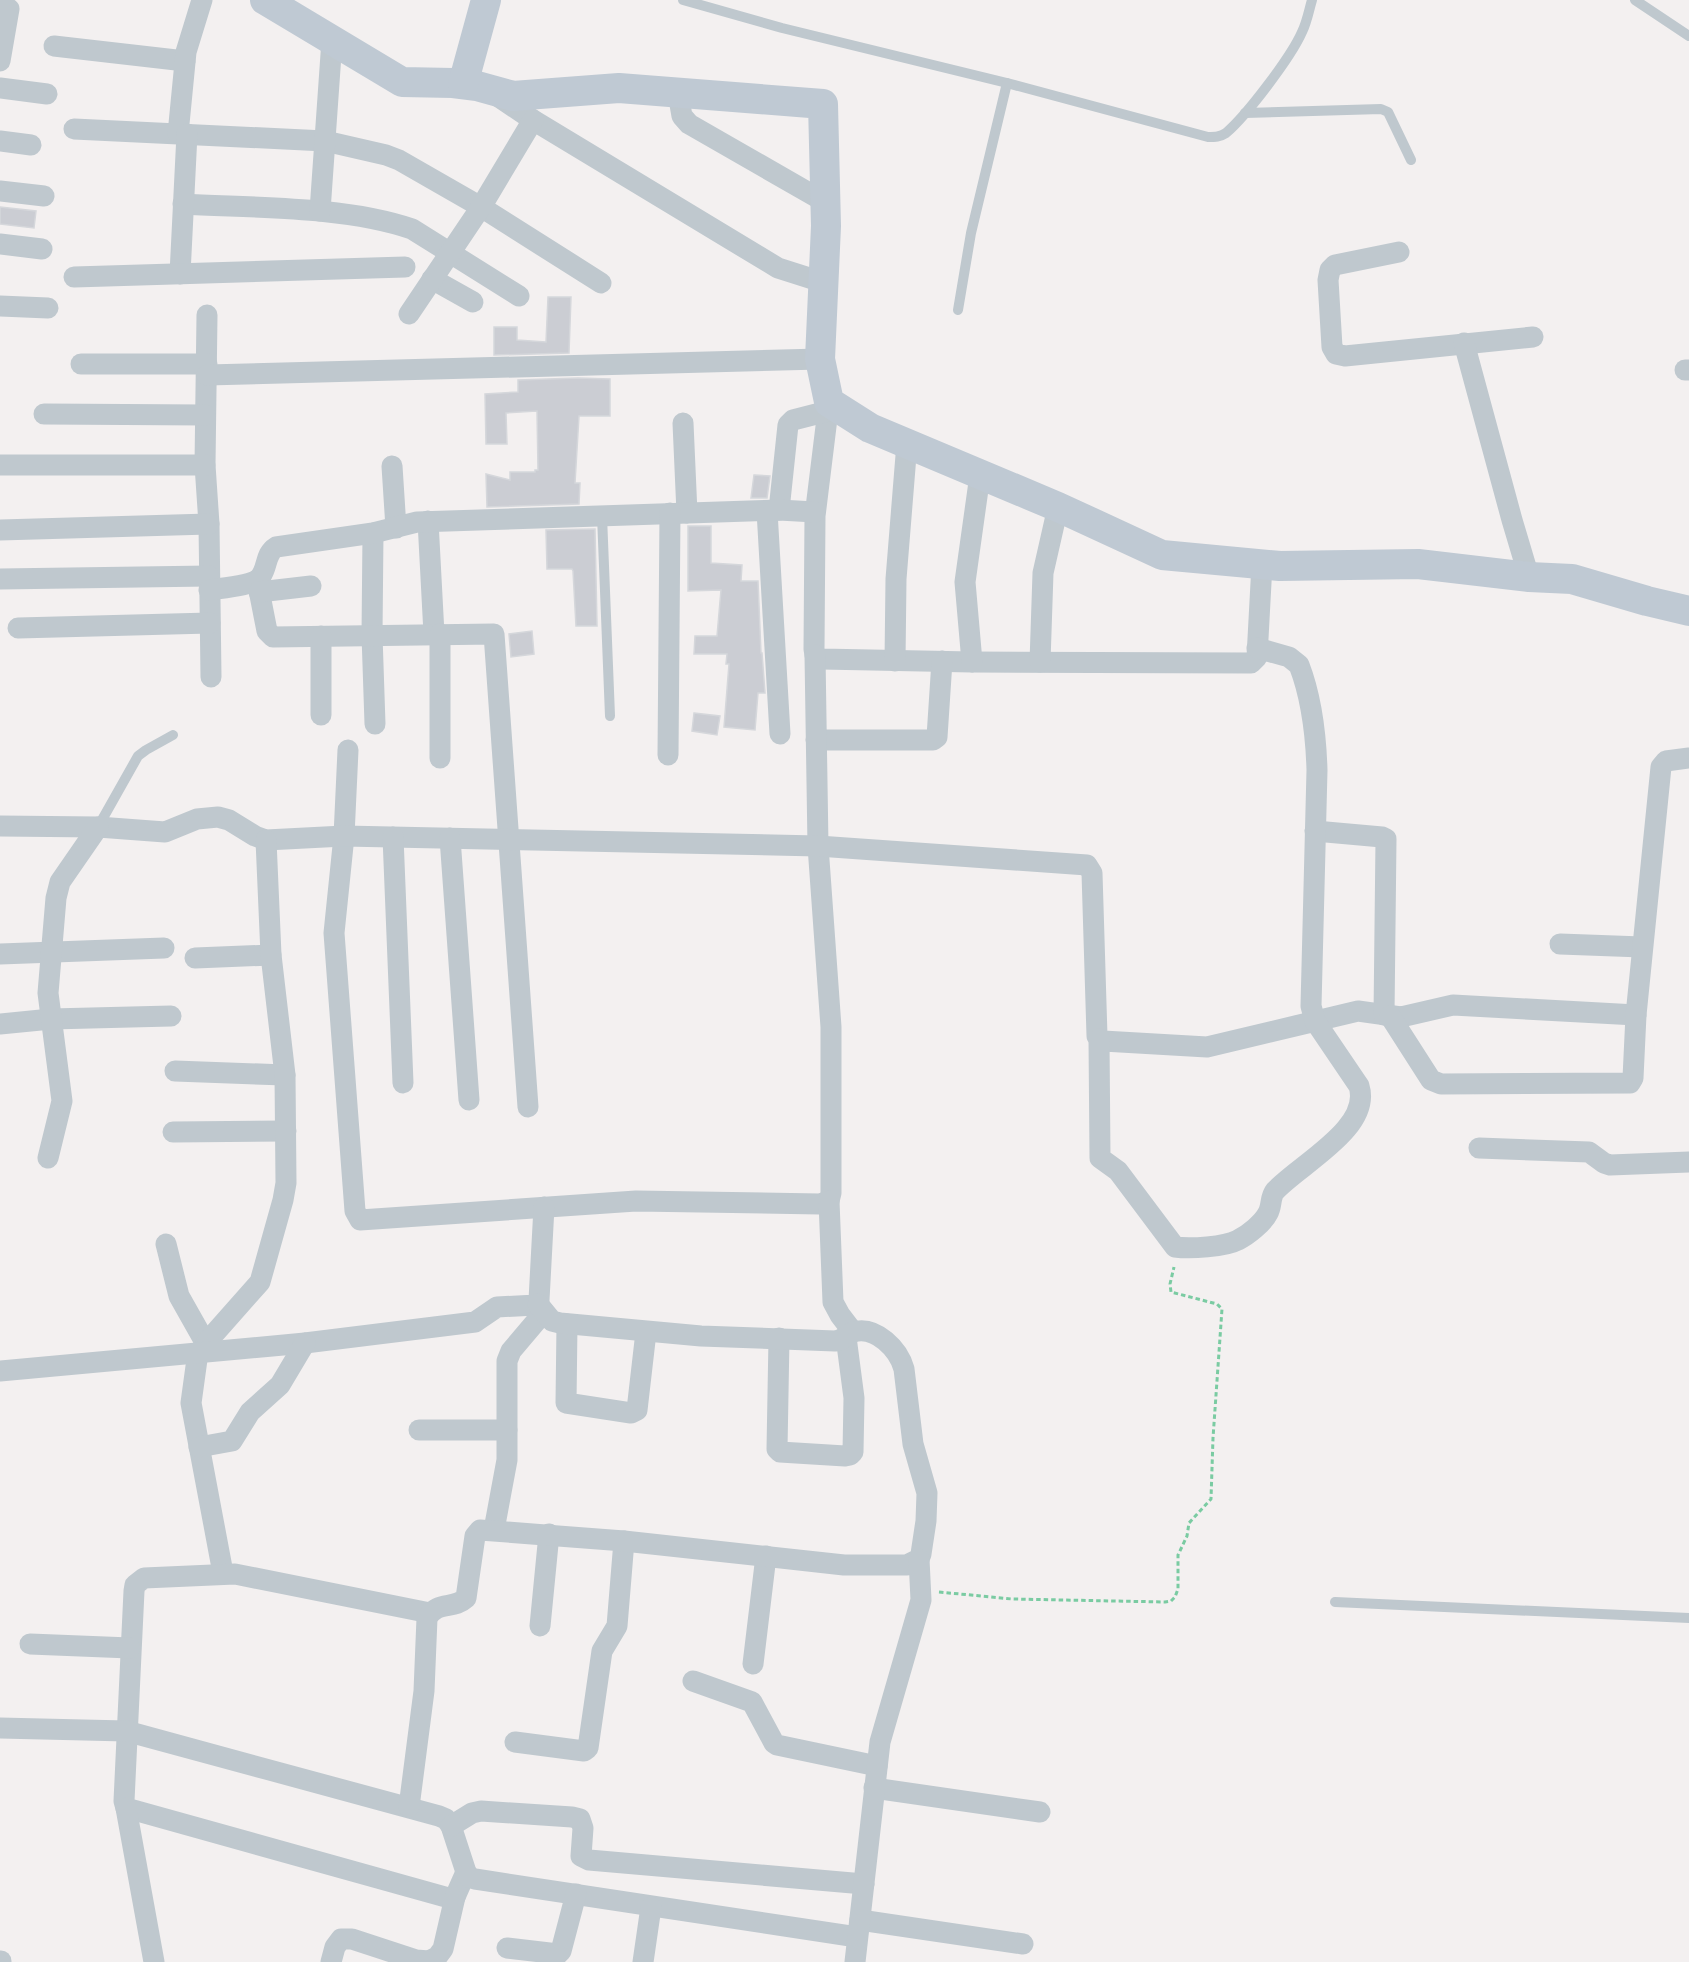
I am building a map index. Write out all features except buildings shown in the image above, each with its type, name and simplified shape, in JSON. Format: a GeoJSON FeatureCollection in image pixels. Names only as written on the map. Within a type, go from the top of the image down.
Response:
{"type":"FeatureCollection","features":[{"type":"Feature","properties":{"kind":"street"},"geometry":{"type":"LineString","coordinates":[[180,274],[185,61],[202,0]]}},
{"type":"Feature","properties":{"kind":"street"},"geometry":{"type":"LineString","coordinates":[[265,0],[402,82],[476,87],[513,96],[619,88],[823,104],[826,226],[820,359],[829,407],[815,512],[818,846],[831,1027],[831,1193],[829,1201],[833,1302],[849,1334],[854,1398],[853,1452],[850,1455],[780,1452],[777,1449],[779,1338]]}},
{"type":"Feature","properties":{"kind":"street"},"geometry":{"type":"LineString","coordinates":[[476,87],[486,0]]}},
{"type":"Feature","properties":{"kind":"street"},"geometry":{"type":"LineString","coordinates":[[0,4],[9,9],[0,61]]}},
{"type":"Feature","properties":{"kind":"street"},"geometry":{"type":"LineString","coordinates":[[320,211],[332,40]]}},
{"type":"Feature","properties":{"kind":"street"},"geometry":{"type":"LineString","coordinates":[[54,46],[185,61]]}},
{"type":"Feature","properties":{"kind":"street"},"geometry":{"type":"LineString","coordinates":[[476,87],[778,268],[822,282]]}},
{"type":"Feature","properties":{"kind":"street"},"geometry":{"type":"LineString","coordinates":[[0,88],[47,94]]}},
{"type":"Feature","properties":{"kind":"street"},"geometry":{"type":"LineString","coordinates":[[678,93],[681,116],[689,124],[825,202]]}},
{"type":"Feature","properties":{"kind":"street"},"geometry":{"type":"LineString","coordinates":[[409,314],[481,207],[533,120]]}},
{"type":"Feature","properties":{"kind":"street"},"geometry":{"type":"LineString","coordinates":[[74,129],[325,141],[386,155],[399,160],[481,207],[601,283]]}},
{"type":"Feature","properties":{"kind":"street"},"geometry":{"type":"LineString","coordinates":[[0,141],[31,145]]}},
{"type":"Feature","properties":{"kind":"street"},"geometry":{"type":"LineString","coordinates":[[0,191],[44,196]]}},
{"type":"Feature","properties":{"kind":"street"},"geometry":{"type":"LineString","coordinates":[[183,204],[320,211],[398,224],[412,229],[519,296]]}},
{"type":"Feature","properties":{"kind":"street"},"geometry":{"type":"LineString","coordinates":[[0,244],[42,249]]}},
{"type":"Feature","properties":{"kind":"street"},"geometry":{"type":"LineString","coordinates":[[1399,252],[1335,265],[1330,270],[1328,280],[1332,347],[1336,354],[1345,356],[1533,337]]}},
{"type":"Feature","properties":{"kind":"street"},"geometry":{"type":"LineString","coordinates":[[74,277],[405,267]]}},
{"type":"Feature","properties":{"kind":"street"},"geometry":{"type":"LineString","coordinates":[[432,279],[473,302]]}},
{"type":"Feature","properties":{"kind":"street"},"geometry":{"type":"LineString","coordinates":[[0,306],[48,308]]}},
{"type":"Feature","properties":{"kind":"street"},"geometry":{"type":"LineString","coordinates":[[207,315],[205,415],[211,677]]}},
{"type":"Feature","properties":{"kind":"street"},"geometry":{"type":"LineString","coordinates":[[1464,343],[1512,520],[1530,577]]}},
{"type":"Feature","properties":{"kind":"street"},"geometry":{"type":"LineString","coordinates":[[81,364],[207,369],[820,359]]}},
{"type":"Feature","properties":{"kind":"street"},"geometry":{"type":"LineString","coordinates":[[780,734],[773,510],[788,425],[793,420],[829,407],[870,428],[1059,507],[1162,555],[1280,567],[1418,564],[1530,577],[1572,579],[1689,611]]}},
{"type":"Feature","properties":{"kind":"street"},"geometry":{"type":"LineString","coordinates":[[44,414],[205,415]]}},
{"type":"Feature","properties":{"kind":"street"},"geometry":{"type":"LineString","coordinates":[[668,755],[683,423]]}},
{"type":"Feature","properties":{"kind":"street"},"geometry":{"type":"LineString","coordinates":[[895,661],[896,579],[907,443]]}},
{"type":"Feature","properties":{"kind":"street"},"geometry":{"type":"LineString","coordinates":[[0,465],[206,465]]}},
{"type":"Feature","properties":{"kind":"street"},"geometry":{"type":"LineString","coordinates":[[392,466],[396,528]]}},
{"type":"Feature","properties":{"kind":"street"},"geometry":{"type":"LineString","coordinates":[[972,662],[965,582],[980,475]]}},
{"type":"Feature","properties":{"kind":"street"},"geometry":{"type":"LineString","coordinates":[[1040,662],[1043,573],[1059,507]]}},
{"type":"Feature","properties":{"kind":"street"},"geometry":{"type":"LineString","coordinates":[[528,1107],[495,636],[490,633],[278,638],[269,635],[258,586],[269,552],[276,547],[373,533],[428,521],[773,510],[815,512]]}},
{"type":"Feature","properties":{"kind":"street"},"geometry":{"type":"LineString","coordinates":[[428,521],[437,634],[440,758]]}},
{"type":"Feature","properties":{"kind":"street"},"geometry":{"type":"LineString","coordinates":[[0,530],[208,524]]}},
{"type":"Feature","properties":{"kind":"street"},"geometry":{"type":"LineString","coordinates":[[373,533],[372,635],[375,724]]}},
{"type":"Feature","properties":{"kind":"street"},"geometry":{"type":"LineString","coordinates":[[815,655],[821,658],[895,661],[1251,663],[1257,657],[1262,564]]}},
{"type":"Feature","properties":{"kind":"street"},"geometry":{"type":"LineString","coordinates":[[0,579],[311,586]]}},
{"type":"Feature","properties":{"kind":"street"},"geometry":{"type":"LineString","coordinates":[[18,628],[210,623]]}},
{"type":"Feature","properties":{"kind":"street"},"geometry":{"type":"LineString","coordinates":[[321,636],[321,715]]}},
{"type":"Feature","properties":{"kind":"street"},"geometry":{"type":"LineString","coordinates":[[0,826],[98,827],[165,832],[197,819],[218,817],[229,820],[255,836],[267,840],[344,836],[818,846],[1089,866],[1099,1039],[1100,1158],[1118,1171],[1172,1245],[1179,1248],[1224,1245],[1246,1236],[1268,1214],[1275,1191],[1340,1135],[1357,1115],[1362,1095],[1359,1086],[1316,1021],[1310,1001],[1317,770],[1316,738],[1301,670],[1299,665],[1289,657],[1257,648]]}},
{"type":"Feature","properties":{"kind":"street"},"geometry":{"type":"LineString","coordinates":[[816,740],[933,740],[937,737],[942,661]]}},
{"type":"Feature","properties":{"kind":"street"},"geometry":{"type":"LineString","coordinates":[[348,750],[344,836],[334,933],[357,1216],[364,1221],[636,1201],[820,1204],[829,1201]]}},
{"type":"Feature","properties":{"kind":"street"},"geometry":{"type":"LineString","coordinates":[[1315,831],[1382,837],[1386,840],[1387,1015],[1431,1080],[1446,1084],[1630,1083],[1633,1078],[1642,947],[1661,768],[1666,760],[1689,758]]}},
{"type":"Feature","properties":{"kind":"street"},"geometry":{"type":"LineString","coordinates":[[48,1158],[62,1101],[48,993],[57,890],[60,882],[98,827]]}},
{"type":"Feature","properties":{"kind":"street"},"geometry":{"type":"LineString","coordinates":[[393,837],[403,1083]]}},
{"type":"Feature","properties":{"kind":"street"},"geometry":{"type":"LineString","coordinates":[[450,838],[470,1100]]}},
{"type":"Feature","properties":{"kind":"street"},"geometry":{"type":"LineString","coordinates":[[223,1573],[191,1399],[204,1349],[263,1277],[286,1183],[285,1075],[271,955],[267,840]]}},
{"type":"Feature","properties":{"kind":"street"},"geometry":{"type":"LineString","coordinates":[[1560,944],[1642,947]]}},
{"type":"Feature","properties":{"kind":"street"},"geometry":{"type":"LineString","coordinates":[[0,954],[164,948]]}},
{"type":"Feature","properties":{"kind":"street"},"geometry":{"type":"LineString","coordinates":[[195,958],[271,955]]}},
{"type":"Feature","properties":{"kind":"street"},"geometry":{"type":"LineString","coordinates":[[1099,1039],[1207,1047],[1358,1011],[1408,1017],[1453,1005],[1636,1015]]}},
{"type":"Feature","properties":{"kind":"street"},"geometry":{"type":"LineString","coordinates":[[0,1024],[51,1019],[171,1016]]}},
{"type":"Feature","properties":{"kind":"street"},"geometry":{"type":"LineString","coordinates":[[175,1071],[285,1075]]}},
{"type":"Feature","properties":{"kind":"street"},"geometry":{"type":"LineString","coordinates":[[173,1132],[286,1131]]}},
{"type":"Feature","properties":{"kind":"street"},"geometry":{"type":"LineString","coordinates":[[1479,1148],[1589,1152],[1610,1165],[1689,1162]]}},
{"type":"Feature","properties":{"kind":"street"},"geometry":{"type":"LineString","coordinates":[[494,1530],[507,1460],[507,1361],[511,1351],[541,1308],[544,1207]]}},
{"type":"Feature","properties":{"kind":"street"},"geometry":{"type":"LineString","coordinates":[[166,1244],[179,1296],[204,1349]]}},
{"type":"Feature","properties":{"kind":"street"},"geometry":{"type":"LineString","coordinates":[[0,1371],[204,1349],[305,1343],[475,1322],[496,1307],[541,1308],[555,1322],[646,1332],[835,1341],[849,1334],[870,1333],[890,1344],[902,1359],[913,1444],[927,1493],[926,1521],[919,1559],[921,1600],[880,1742],[855,1962]]}},
{"type":"Feature","properties":{"kind":"street"},"geometry":{"type":"LineString","coordinates":[[567,1324],[566,1403],[632,1413],[636,1410],[646,1332]]}},
{"type":"Feature","properties":{"kind":"street"},"geometry":{"type":"LineString","coordinates":[[199,1447],[232,1441],[250,1412],[280,1385],[305,1343]]}},
{"type":"Feature","properties":{"kind":"street"},"geometry":{"type":"LineString","coordinates":[[419,1430],[507,1430]]}},
{"type":"Feature","properties":{"kind":"street"},"geometry":{"type":"LineString","coordinates":[[409,1807],[426,1675],[425,1624],[430,1613],[437,1607],[462,1602],[466,1598],[476,1532],[483,1529],[549,1534],[844,1565],[907,1565],[919,1559]]}},
{"type":"Feature","properties":{"kind":"street"},"geometry":{"type":"LineString","coordinates":[[540,1626],[549,1534]]}},
{"type":"Feature","properties":{"kind":"street"},"geometry":{"type":"LineString","coordinates":[[515,1742],[584,1751],[588,1748],[602,1651],[617,1626],[624,1541]]}},
{"type":"Feature","properties":{"kind":"street"},"geometry":{"type":"LineString","coordinates":[[753,1664],[766,1556]]}},
{"type":"Feature","properties":{"kind":"street"},"geometry":{"type":"LineString","coordinates":[[154,1962],[124,1802],[130,1648],[134,1591],[139,1581],[144,1578],[235,1574],[430,1613]]}},
{"type":"Feature","properties":{"kind":"street"},"geometry":{"type":"LineString","coordinates":[[30,1644],[130,1648]]}},
{"type":"Feature","properties":{"kind":"street"},"geometry":{"type":"LineString","coordinates":[[693,1681],[752,1702],[777,1745],[877,1767]]}},
{"type":"Feature","properties":{"kind":"street"},"geometry":{"type":"LineString","coordinates":[[0,1728],[126,1731],[439,1816],[446,1819],[451,1826],[466,1872],[475,1879],[576,1893],[651,1907],[1023,1944]]}},
{"type":"Feature","properties":{"kind":"street"},"geometry":{"type":"LineString","coordinates":[[874,1788],[1040,1812]]}},
{"type":"Feature","properties":{"kind":"street"},"geometry":{"type":"LineString","coordinates":[[126,1808],[449,1898],[455,1897]]}},
{"type":"Feature","properties":{"kind":"street"},"geometry":{"type":"LineString","coordinates":[[451,1826],[472,1813],[481,1811],[572,1817],[580,1819],[583,1828],[580,1856],[589,1860],[864,1884]]}},
{"type":"Feature","properties":{"kind":"street"},"geometry":{"type":"LineString","coordinates":[[331,1962],[335,1947],[341,1939],[352,1939],[416,1960],[429,1962],[437,1957],[443,1949],[455,1897],[466,1872]]}},
{"type":"Feature","properties":{"kind":"street"},"geometry":{"type":"LineString","coordinates":[[507,1948],[558,1954],[561,1952],[576,1893]]}},
{"type":"Feature","properties":{"kind":"street"},"geometry":{"type":"LineString","coordinates":[[643,1962],[651,1907]]}},
{"type":"Feature","properties":{"kind":"lane"},"geometry":{"type":"LineString","coordinates":[[683,0],[782,28],[1007,83],[1208,137],[1219,137],[1225,134],[1245,113],[1291,52],[1303,31],[1312,0]]}},
{"type":"Feature","properties":{"kind":"lane"},"geometry":{"type":"LineString","coordinates":[[1635,0],[1689,36]]}},
{"type":"Feature","properties":{"kind":"lane"},"geometry":{"type":"LineString","coordinates":[[958,310],[971,233],[1007,83]]}},
{"type":"Feature","properties":{"kind":"lane"},"geometry":{"type":"LineString","coordinates":[[1245,113],[1381,109],[1388,112],[1411,159]]}},
{"type":"Feature","properties":{"kind":"lane"},"geometry":{"type":"LineString","coordinates":[[602,516],[610,716]]}},
{"type":"Feature","properties":{"kind":"lane"},"geometry":{"type":"LineString","coordinates":[[98,827],[138,756],[173,735]]}},
{"type":"Feature","properties":{"kind":"lane"},"geometry":{"type":"LineString","coordinates":[[1335,1602],[1689,1618]]}},
{"type":"Feature","properties":{"kind":"path"},"geometry":{"type":"LineString","coordinates":[[921,1590],[1012,1599],[1165,1602],[1175,1597],[1178,1589],[1178,1555],[1187,1536],[1189,1523],[1211,1499],[1222,1309],[1218,1304],[1171,1292],[1170,1284],[1179,1248]]}}]}
